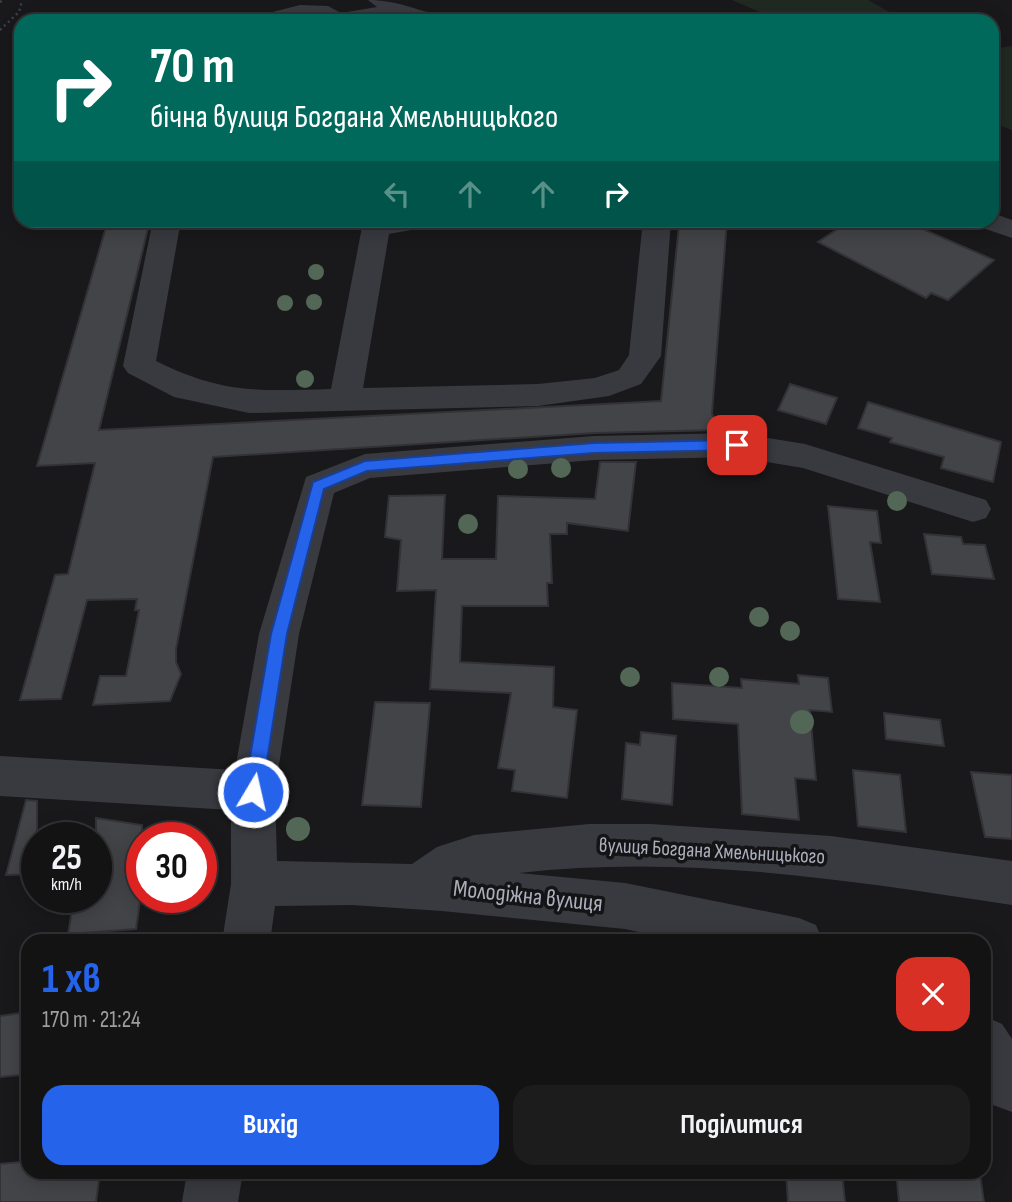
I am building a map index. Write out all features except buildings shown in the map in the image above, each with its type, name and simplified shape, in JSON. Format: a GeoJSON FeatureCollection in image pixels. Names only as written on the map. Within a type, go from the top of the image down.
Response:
{"type":"FeatureCollection","features":[{"type":"Feature","properties":{"kind":"street"},"geometry":{"type":"LineString","coordinates":[[355,14],[388,5],[414,14]]}},
{"type":"Feature","properties":{"kind":"street"},"geometry":{"type":"LineString","coordinates":[[290,14],[300,11],[331,14]]}},
{"type":"Feature","properties":{"kind":"street"},"geometry":{"type":"LineString","coordinates":[[165,228],[139,366],[185,389],[249,402],[538,395],[598,387],[631,377],[645,355],[656,228]]}},
{"type":"Feature","properties":{"kind":"street"},"geometry":{"type":"LineString","coordinates":[[345,399],[376,228]]}},
{"type":"Feature","properties":{"kind":"street"},"geometry":{"type":"LineString","coordinates":[[247,934],[254,884],[253,792],[279,634],[318,486],[365,466],[594,448],[737,445],[805,456],[973,509]]}},
{"type":"Feature","properties":{"kind":"street"},"geometry":{"type":"LineString","coordinates":[[0,776],[253,792]]}},
{"type":"Feature","properties":{"kind":"street","name":"вулиця Богдана Хмельницького"},"geometry":{"type":"LineString","coordinates":[[420,887],[446,865],[494,854],[593,844],[725,848],[861,860],[1012,883]]}},
{"type":"Feature","properties":{"kind":"street","name":"Молодіжна вулиця"},"geometry":{"type":"LineString","coordinates":[[254,884],[420,887],[625,906],[760,934]]}},
{"type":"Feature","properties":{"kind":"street"},"geometry":{"type":"LineString","coordinates":[[991,1053],[1012,1086]]}},
{"type":"Feature","properties":{"kind":"street"},"geometry":{"type":"LineString","coordinates":[[211,1202],[214,1179]]}},
{"type":"Feature","properties":{"kind":"path"},"geometry":{"type":"LineString","coordinates":[[0,30],[14,17]]}},
{"type":"Feature","properties":{"kind":"shaded area"},"geometry":{"type":"Polygon","coordinates":[[[732,0],[868,0],[893,14],[761,14],[732,0]]]}},
{"type":"Feature","properties":{"kind":"shaded area"},"geometry":{"type":"Polygon","coordinates":[[[1012,46],[1012,130],[999,125],[999,48],[1012,46]]]}},
{"type":"Feature","properties":{"kind":"route"},"geometry":{"type":"LineString","coordinates":[[253,792],[279,634],[318,486],[365,466],[594,448],[737,445]]}}]}
